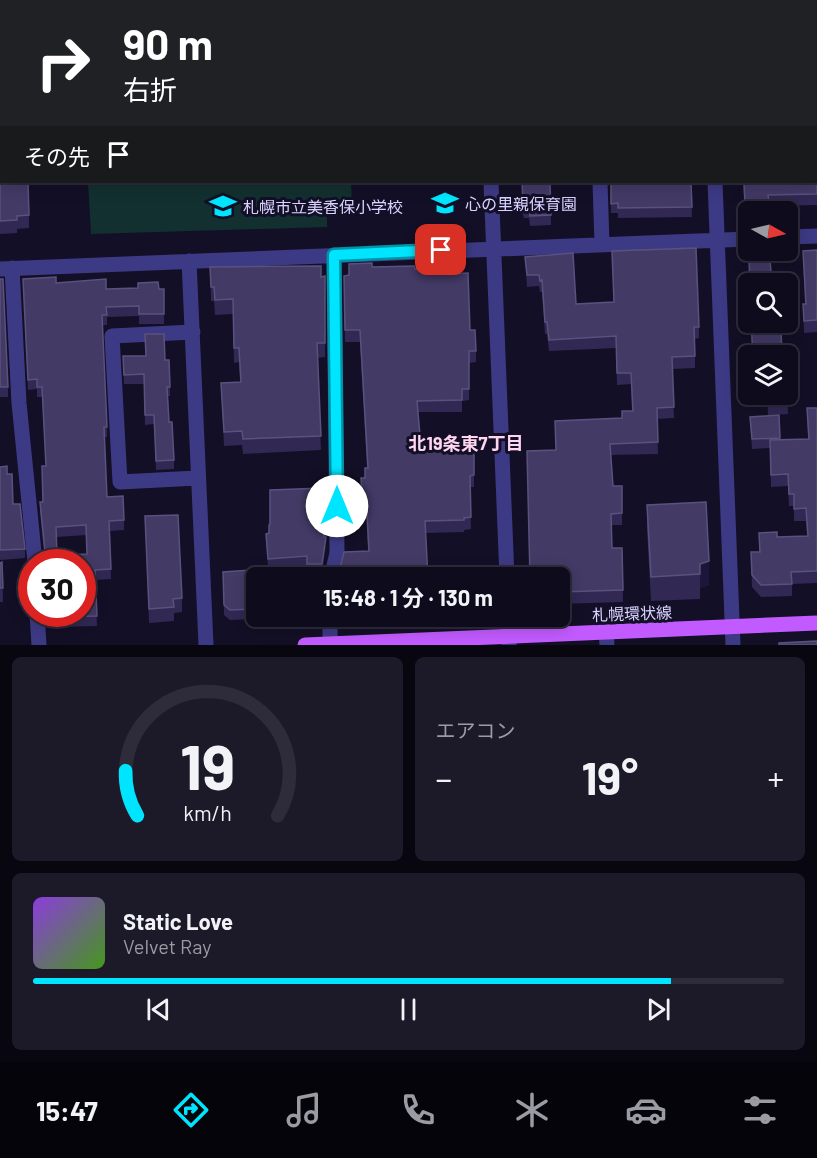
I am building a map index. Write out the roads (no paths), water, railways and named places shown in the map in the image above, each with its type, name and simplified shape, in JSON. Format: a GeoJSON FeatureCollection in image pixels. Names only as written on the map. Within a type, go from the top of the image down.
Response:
{"type":"FeatureCollection","features":[{"type":"Feature","properties":{"kind":"main road","name":"札幌環状線"},"geometry":{"type":"LineString","coordinates":[[305,645],[606,639],[733,627],[817,623]]}},
{"type":"Feature","properties":{"kind":"street"},"geometry":{"type":"LineString","coordinates":[[491,183],[507,567]]}},
{"type":"Feature","properties":{"kind":"street"},"geometry":{"type":"LineString","coordinates":[[600,183],[602,244]]}},
{"type":"Feature","properties":{"kind":"street"},"geometry":{"type":"LineString","coordinates":[[715,183],[733,645]]}},
{"type":"Feature","properties":{"kind":"street"},"geometry":{"type":"LineString","coordinates":[[798,237],[817,236]]}},
{"type":"Feature","properties":{"kind":"street"},"geometry":{"type":"LineString","coordinates":[[34,549],[6,268],[738,239]]}},
{"type":"Feature","properties":{"kind":"street"},"geometry":{"type":"LineString","coordinates":[[334,255],[337,553],[334,567]]}},
{"type":"Feature","properties":{"kind":"street"},"geometry":{"type":"LineString","coordinates":[[189,261],[206,645]]}},
{"type":"Feature","properties":{"kind":"street"},"geometry":{"type":"LineString","coordinates":[[193,332],[112,336],[120,482],[197,478]]}},
{"type":"Feature","properties":{"kind":"street"},"geometry":{"type":"LineString","coordinates":[[38,627],[39,645]]}},
{"type":"Feature","properties":{"kind":"street"},"geometry":{"type":"LineString","coordinates":[[330,627],[330,644]]}},
{"type":"Feature","properties":{"kind":"place","name":"心の里親保育園"},"geometry":{"type":"Point","coordinates":[445,203]}},
{"type":"Feature","properties":{"kind":"place","name":"札幌市立美香保小学校"},"geometry":{"type":"Point","coordinates":[223,206]}},
{"type":"Feature","properties":{"kind":"district","name":"北19条東7丁目"},"geometry":{"type":"Point","coordinates":[466,443]}}]}
